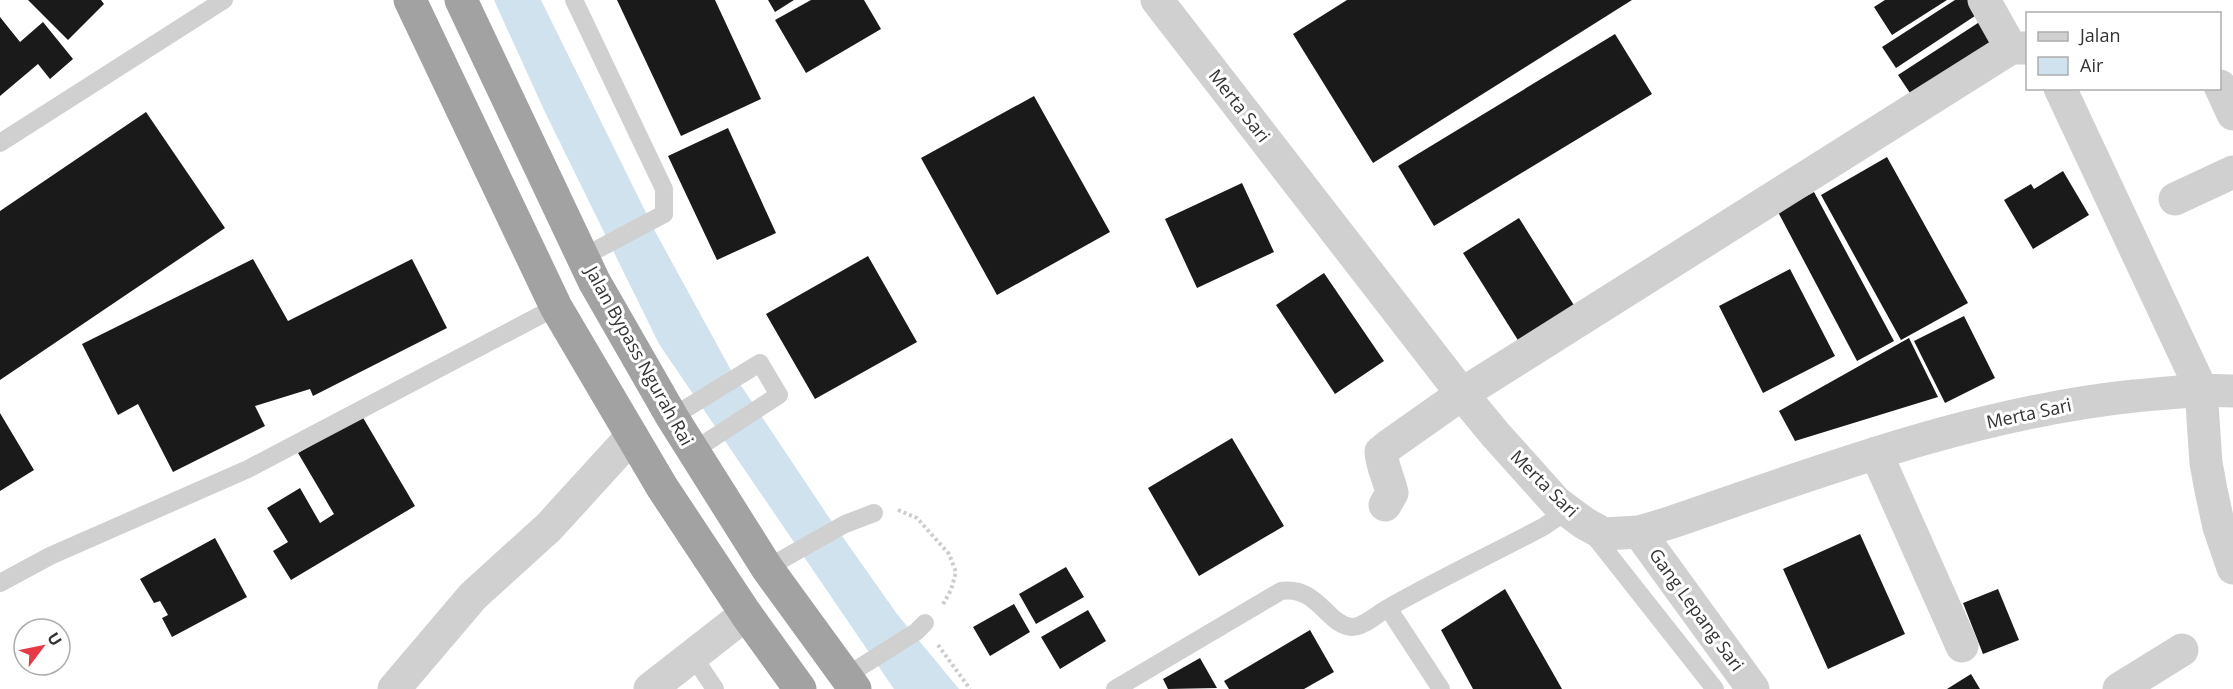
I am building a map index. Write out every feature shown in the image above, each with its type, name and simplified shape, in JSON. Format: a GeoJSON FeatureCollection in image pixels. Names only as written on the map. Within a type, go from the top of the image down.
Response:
{"type":"FeatureCollection","features":[{"type":"Feature","properties":{"kind":"highway"},"geometry":{"type":"LineString","coordinates":[[410,0],[556,307],[662,487],[746,614],[800,689]]}},
{"type":"Feature","properties":{"kind":"highway","name":"Jalan Bypass Ngurah Rai"},"geometry":{"type":"LineString","coordinates":[[467,2],[586,255],[594,281],[699,447],[856,676]]}},
{"type":"Feature","properties":{"kind":"street","name":"Merta Sari"},"geometry":{"type":"LineString","coordinates":[[1157,0],[1495,434],[1576,518],[1604,534],[1639,532],[1876,453],[2014,414],[2098,400],[2201,389],[2233,391]]}},
{"type":"Feature","properties":{"kind":"street"},"geometry":{"type":"LineString","coordinates":[[1385,505],[1392,493],[1388,472],[1382,463],[1381,452],[1462,394],[2019,48],[1984,0]]}},
{"type":"Feature","properties":{"kind":"street"},"geometry":{"type":"LineString","coordinates":[[2221,88],[2233,114]]}},
{"type":"Feature","properties":{"kind":"street"},"geometry":{"type":"LineString","coordinates":[[2061,90],[2201,389],[2206,464],[2219,527],[2233,568]]}},
{"type":"Feature","properties":{"kind":"street"},"geometry":{"type":"LineString","coordinates":[[2175,199],[2233,172]]}},
{"type":"Feature","properties":{"kind":"street"},"geometry":{"type":"LineString","coordinates":[[394,689],[473,596],[549,527],[632,436]]}},
{"type":"Feature","properties":{"kind":"street"},"geometry":{"type":"LineString","coordinates":[[1876,453],[1962,646]]}},
{"type":"Feature","properties":{"kind":"street","name":"Gang Lepang Sari"},"geometry":{"type":"LineString","coordinates":[[1639,532],[1753,689]]}},
{"type":"Feature","properties":{"kind":"street"},"geometry":{"type":"LineString","coordinates":[[650,689],[746,614]]}},
{"type":"Feature","properties":{"kind":"street"},"geometry":{"type":"LineString","coordinates":[[2119,689],[2182,650]]}},
{"type":"Feature","properties":{"kind":"lane"},"geometry":{"type":"LineString","coordinates":[[0,143],[224,0]]}},
{"type":"Feature","properties":{"kind":"lane"},"geometry":{"type":"LineString","coordinates":[[574,0],[664,189],[664,214],[586,255]]}},
{"type":"Feature","properties":{"kind":"lane"},"geometry":{"type":"LineString","coordinates":[[0,583],[50,556],[248,469],[556,307]]}},
{"type":"Feature","properties":{"kind":"lane"},"geometry":{"type":"LineString","coordinates":[[679,413],[760,363],[778,395],[699,447]]}},
{"type":"Feature","properties":{"kind":"lane"},"geometry":{"type":"LineString","coordinates":[[779,562],[845,524],[874,513]]}},
{"type":"Feature","properties":{"kind":"lane"},"geometry":{"type":"LineString","coordinates":[[1115,689],[1281,591],[1293,589],[1308,595],[1337,620],[1351,627],[1361,624],[1543,527],[1576,518],[1715,689]]}},
{"type":"Feature","properties":{"kind":"lane"},"geometry":{"type":"LineString","coordinates":[[1388,608],[1441,689]]}},
{"type":"Feature","properties":{"kind":"lane"},"geometry":{"type":"LineString","coordinates":[[856,676],[921,628]]}},
{"type":"Feature","properties":{"kind":"lane"},"geometry":{"type":"LineString","coordinates":[[693,656],[715,689]]}},
{"type":"Feature","properties":{"kind":"path"},"geometry":{"type":"LineString","coordinates":[[874,513],[895,508],[917,518],[949,554],[956,572],[951,590],[940,610],[921,628],[970,689]]}},
{"type":"Feature","properties":{"kind":"water"},"geometry":{"type":"Polygon","coordinates":[[[494,0],[541,0],[657,235],[732,372],[828,516],[897,614],[959,689],[894,689],[659,344],[544,110],[494,0]]]}},
{"type":"Feature","properties":{"kind":"building"},"geometry":{"type":"Polygon","coordinates":[[[28,0],[101,0],[104,4],[68,40],[28,0]]]}},
{"type":"Feature","properties":{"kind":"building"},"geometry":{"type":"Polygon","coordinates":[[[617,0],[715,0],[761,99],[681,136],[617,0]]]}},
{"type":"Feature","properties":{"kind":"building"},"geometry":{"type":"Polygon","coordinates":[[[768,0],[794,0],[775,12],[768,0]]]}},
{"type":"Feature","properties":{"kind":"building"},"geometry":{"type":"Polygon","coordinates":[[[811,0],[864,0],[881,29],[806,73],[775,20],[811,0]]]}},
{"type":"Feature","properties":{"kind":"building"},"geometry":{"type":"Polygon","coordinates":[[[1347,0],[1632,0],[1373,163],[1293,34],[1347,0]]]}},
{"type":"Feature","properties":{"kind":"building"},"geometry":{"type":"Polygon","coordinates":[[[1885,0],[1947,0],[1892,35],[1874,7],[1885,0]]]}},
{"type":"Feature","properties":{"kind":"building"},"geometry":{"type":"Polygon","coordinates":[[[1955,0],[1982,0],[1987,8],[1896,68],[1882,47],[1955,0]]]}},
{"type":"Feature","properties":{"kind":"building"},"geometry":{"type":"Polygon","coordinates":[[[0,17],[20,42],[43,22],[73,59],[50,79],[38,64],[0,96],[0,17]]]}},
{"type":"Feature","properties":{"kind":"building"},"geometry":{"type":"Polygon","coordinates":[[[1981,21],[1995,41],[1912,96],[1898,75],[1981,21]]]}},
{"type":"Feature","properties":{"kind":"building"},"geometry":{"type":"Polygon","coordinates":[[[1615,34],[1652,94],[1434,226],[1398,166],[1615,34]]]}},
{"type":"Feature","properties":{"kind":"building"},"geometry":{"type":"Polygon","coordinates":[[[1034,96],[1110,232],[997,295],[921,158],[1034,96]]]}},
{"type":"Feature","properties":{"kind":"building"},"geometry":{"type":"Polygon","coordinates":[[[146,112],[225,228],[0,380],[0,211],[146,112]]]}},
{"type":"Feature","properties":{"kind":"building"},"geometry":{"type":"Polygon","coordinates":[[[728,128],[776,233],[717,260],[668,156],[728,128]]]}},
{"type":"Feature","properties":{"kind":"building"},"geometry":{"type":"Polygon","coordinates":[[[1887,157],[1968,303],[1901,340],[1821,195],[1887,157]]]}},
{"type":"Feature","properties":{"kind":"building"},"geometry":{"type":"Polygon","coordinates":[[[2063,171],[2089,215],[2033,249],[2004,200],[2031,184],[2034,189],[2063,171]]]}},
{"type":"Feature","properties":{"kind":"building"},"geometry":{"type":"Polygon","coordinates":[[[1242,183],[1274,252],[1197,288],[1165,219],[1242,183]]]}},
{"type":"Feature","properties":{"kind":"building"},"geometry":{"type":"Polygon","coordinates":[[[1814,192],[1894,341],[1857,361],[1778,212],[1814,192]]]}},
{"type":"Feature","properties":{"kind":"building"},"geometry":{"type":"Polygon","coordinates":[[[1519,218],[1577,310],[1521,345],[1463,253],[1519,218]]]}},
{"type":"Feature","properties":{"kind":"building"},"geometry":{"type":"Polygon","coordinates":[[[868,256],[917,342],[815,399],[766,314],[868,256]]]}},
{"type":"Feature","properties":{"kind":"building"},"geometry":{"type":"Polygon","coordinates":[[[253,259],[288,321],[412,259],[447,328],[313,396],[310,389],[255,406],[265,426],[173,472],[138,404],[118,415],[82,344],[253,259]]]}},
{"type":"Feature","properties":{"kind":"building"},"geometry":{"type":"Polygon","coordinates":[[[1790,269],[1835,356],[1763,393],[1719,306],[1790,269]]]}},
{"type":"Feature","properties":{"kind":"building"},"geometry":{"type":"Polygon","coordinates":[[[1324,273],[1384,361],[1335,394],[1276,305],[1324,273]]]}},
{"type":"Feature","properties":{"kind":"building"},"geometry":{"type":"Polygon","coordinates":[[[1964,316],[1995,378],[1945,403],[1914,341],[1964,316]]]}},
{"type":"Feature","properties":{"kind":"building"},"geometry":{"type":"Polygon","coordinates":[[[1909,338],[1938,397],[1795,441],[1779,411],[1909,338]]]}},
{"type":"Feature","properties":{"kind":"building"},"geometry":{"type":"Polygon","coordinates":[[[0,413],[34,470],[0,491],[0,413]]]}},
{"type":"Feature","properties":{"kind":"building"},"geometry":{"type":"Polygon","coordinates":[[[362,416],[415,506],[291,580],[273,551],[288,542],[267,508],[300,488],[320,523],[334,514],[298,453],[362,416]]]}},
{"type":"Feature","properties":{"kind":"building"},"geometry":{"type":"Polygon","coordinates":[[[1232,438],[1284,526],[1199,576],[1148,488],[1232,438]]]}},
{"type":"Feature","properties":{"kind":"building"},"geometry":{"type":"Polygon","coordinates":[[[1860,534],[1905,634],[1828,669],[1783,569],[1860,534]]]}},
{"type":"Feature","properties":{"kind":"building"},"geometry":{"type":"Polygon","coordinates":[[[215,538],[247,597],[172,637],[162,618],[168,615],[160,601],[154,603],[140,579],[215,538]]]}},
{"type":"Feature","properties":{"kind":"building"},"geometry":{"type":"Polygon","coordinates":[[[1066,567],[1084,597],[1036,624],[1019,594],[1066,567]]]}},
{"type":"Feature","properties":{"kind":"building"},"geometry":{"type":"Polygon","coordinates":[[[1505,589],[1562,689],[1473,689],[1441,630],[1505,589]]]}},
{"type":"Feature","properties":{"kind":"building"},"geometry":{"type":"Polygon","coordinates":[[[1998,589],[2019,640],[1983,654],[1963,603],[1998,589]]]}},
{"type":"Feature","properties":{"kind":"building"},"geometry":{"type":"Polygon","coordinates":[[[1014,604],[1030,632],[990,656],[973,627],[1014,604]]]}},
{"type":"Feature","properties":{"kind":"building"},"geometry":{"type":"Polygon","coordinates":[[[1088,610],[1106,641],[1060,669],[1041,637],[1088,610]]]}},
{"type":"Feature","properties":{"kind":"building"},"geometry":{"type":"Polygon","coordinates":[[[1310,630],[1334,672],[1304,689],[1229,689],[1224,681],[1310,630]]]}},
{"type":"Feature","properties":{"kind":"building"},"geometry":{"type":"Polygon","coordinates":[[[1200,658],[1217,688],[1168,689],[1163,679],[1200,658]]]}},
{"type":"Feature","properties":{"kind":"building"},"geometry":{"type":"Polygon","coordinates":[[[1971,674],[1980,689],[1947,689],[1971,674]]]}}]}
